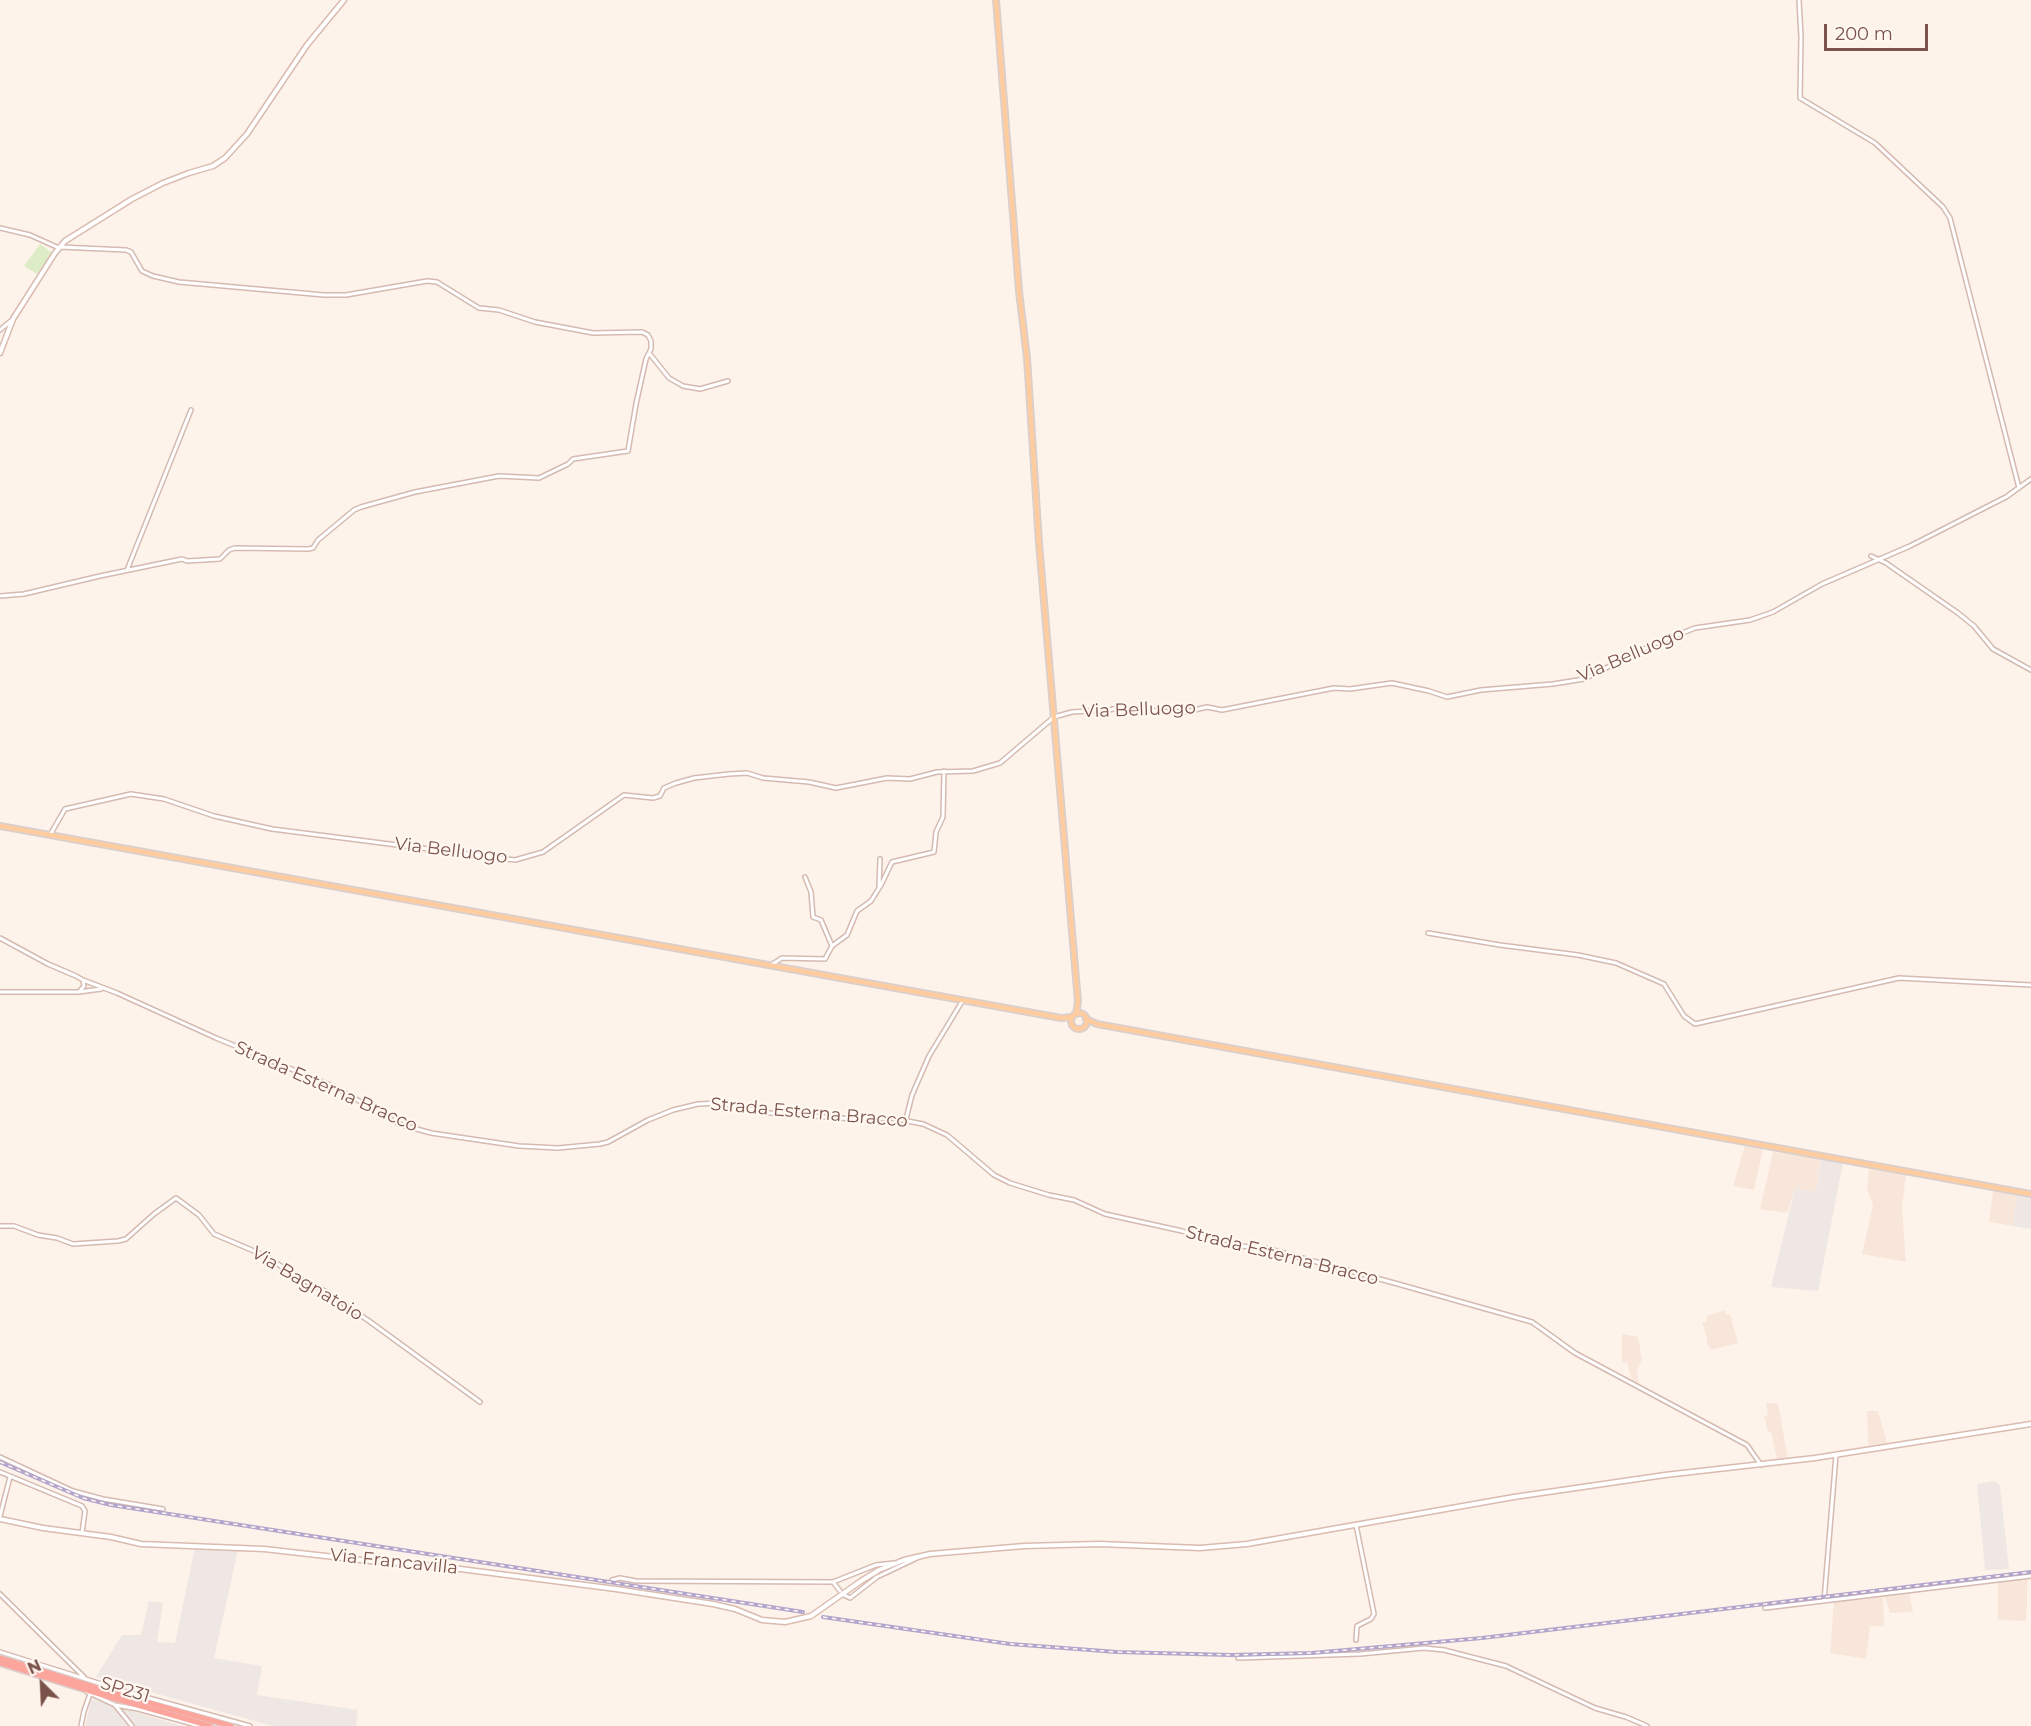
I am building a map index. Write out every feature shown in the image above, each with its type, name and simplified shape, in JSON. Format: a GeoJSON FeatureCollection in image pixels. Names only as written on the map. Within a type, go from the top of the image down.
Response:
{"type":"FeatureCollection","features":[{"type":"Feature","properties":{"kind":"highway","name":"SP231"},"geometry":{"type":"LineString","coordinates":[[0,1658],[231,1726]]}},
{"type":"Feature","properties":{"kind":"highway","name":"SP231"},"geometry":{"type":"LineString","coordinates":[[0,1663],[210,1726]]}},
{"type":"Feature","properties":{"kind":"main road"},"geometry":{"type":"LineString","coordinates":[[996,0],[1078,1002],[1085,1017],[1085,1026]]}},
{"type":"Feature","properties":{"kind":"main road"},"geometry":{"type":"LineString","coordinates":[[0,826],[1061,1018],[1078,1028],[1095,1024],[2031,1194]]}},
{"type":"Feature","properties":{"kind":"main road"},"geometry":{"type":"LineString","coordinates":[[1072,1024],[1078,1002]]}},
{"type":"Feature","properties":{"kind":"main road"},"geometry":{"type":"LineString","coordinates":[[1061,1018],[1085,1017],[1095,1024]]}},
{"type":"Feature","properties":{"kind":"street"},"geometry":{"type":"LineString","coordinates":[[0,353],[13,319],[59,248],[71,237],[132,199],[178,177],[213,166],[225,158],[247,134],[307,45],[344,0]]}},
{"type":"Feature","properties":{"kind":"street"},"geometry":{"type":"LineString","coordinates":[[1799,0],[1800,98],[1875,143],[1943,207],[1950,218],[2019,488]]}},
{"type":"Feature","properties":{"kind":"street"},"geometry":{"type":"LineString","coordinates":[[0,228],[30,235],[59,248],[126,250],[131,252],[142,271],[179,282],[324,295],[346,295],[427,281],[437,282],[479,308],[499,310],[536,322],[593,333],[642,332],[648,335],[651,341],[628,451],[573,459],[568,464],[539,478],[499,476],[415,492],[361,507],[354,510],[313,548],[235,548],[229,550],[220,559],[187,561],[182,559],[24,594],[0,596]]}},
{"type":"Feature","properties":{"kind":"street"},"geometry":{"type":"LineString","coordinates":[[0,330],[13,319]]}},
{"type":"Feature","properties":{"kind":"street"},"geometry":{"type":"LineString","coordinates":[[649,353],[669,378],[683,386],[700,389],[728,381]]}},
{"type":"Feature","properties":{"kind":"street"},"geometry":{"type":"LineString","coordinates":[[127,570],[191,410]]}},
{"type":"Feature","properties":{"kind":"street","name":"Via Belluogo"},"geometry":{"type":"LineString","coordinates":[[50,835],[66,809],[131,794],[164,799],[214,816],[272,829],[515,860],[543,852],[624,795],[653,798],[660,796],[664,788],[694,778],[747,773],[763,778],[809,782],[836,788],[887,778],[910,779],[944,771],[973,771],[1000,763],[1054,717],[1072,712],[1117,708],[1171,712],[1186,712],[1207,707],[1222,710],[1334,688],[1350,689],[1392,683],[1447,697],[1481,690],[1584,679],[1652,645],[1695,628],[1750,620],[1773,612],[1822,584],[1910,546],[1995,503],[2031,479]]}},
{"type":"Feature","properties":{"kind":"street"},"geometry":{"type":"LineString","coordinates":[[1871,556],[1958,613],[1974,626],[1993,649],[2031,670]]}},
{"type":"Feature","properties":{"kind":"street"},"geometry":{"type":"LineString","coordinates":[[771,965],[782,958],[825,959],[832,946],[847,935],[857,911],[871,901],[892,862],[934,852],[936,832],[943,817],[944,771]]}},
{"type":"Feature","properties":{"kind":"street"},"geometry":{"type":"LineString","coordinates":[[879,889],[880,859]]}},
{"type":"Feature","properties":{"kind":"street"},"geometry":{"type":"LineString","coordinates":[[805,877],[811,892],[813,917],[821,920],[832,946]]}},
{"type":"Feature","properties":{"kind":"street"},"geometry":{"type":"LineString","coordinates":[[1428,933],[1578,955],[1616,963],[1664,984],[1684,1016],[1695,1024],[1899,978],[2031,985]]}},
{"type":"Feature","properties":{"kind":"street","name":"Strada Esterna Bracco"},"geometry":{"type":"LineString","coordinates":[[0,938],[103,989],[335,1087],[399,1124],[431,1133],[558,1148],[600,1144],[673,1110],[698,1104],[720,1103],[770,1113],[812,1117],[892,1118],[938,1129],[994,1175],[1010,1183],[1074,1200],[1105,1214],[1182,1231],[1226,1245],[1265,1248],[1532,1322],[1552,1339],[1575,1353],[1748,1445],[1761,1465]]}},
{"type":"Feature","properties":{"kind":"street"},"geometry":{"type":"LineString","coordinates":[[79,992],[84,986],[83,980]]}},
{"type":"Feature","properties":{"kind":"street","name":"Strada Esterna Bracco"},"geometry":{"type":"LineString","coordinates":[[0,992],[79,992],[103,989]]}},
{"type":"Feature","properties":{"kind":"street"},"geometry":{"type":"LineString","coordinates":[[906,1120],[912,1095],[929,1056],[963,1000]]}},
{"type":"Feature","properties":{"kind":"street","name":"Via Bagnatoio"},"geometry":{"type":"LineString","coordinates":[[0,1226],[14,1226],[73,1244],[118,1241],[126,1239],[176,1198],[199,1215],[214,1234],[268,1257],[296,1277],[320,1288],[480,1402]]}},
{"type":"Feature","properties":{"kind":"street"},"geometry":{"type":"LineString","coordinates":[[612,1580],[620,1578],[636,1581],[833,1582],[876,1565],[930,1554],[1024,1546],[1099,1544],[1218,1547],[1514,1497],[1665,1475],[1836,1455],[2031,1424]]}},
{"type":"Feature","properties":{"kind":"street"},"geometry":{"type":"LineString","coordinates":[[1824,1600],[1836,1455]]}},
{"type":"Feature","properties":{"kind":"street"},"geometry":{"type":"LineString","coordinates":[[0,1457],[73,1491],[103,1499],[163,1509]]}},
{"type":"Feature","properties":{"kind":"street"},"geometry":{"type":"LineString","coordinates":[[0,1472],[84,1508],[82,1533]]}},
{"type":"Feature","properties":{"kind":"street"},"geometry":{"type":"LineString","coordinates":[[0,1518],[10,1477]]}},
{"type":"Feature","properties":{"kind":"street","name":"Via Francavilla"},"geometry":{"type":"LineString","coordinates":[[0,1518],[44,1528],[111,1537],[141,1544],[264,1549],[437,1566],[616,1589],[726,1607],[762,1620],[785,1622],[811,1616],[879,1570]]}},
{"type":"Feature","properties":{"kind":"street"},"geometry":{"type":"LineString","coordinates":[[1356,1525],[1374,1614],[1371,1619],[1357,1626],[1356,1640]]}},
{"type":"Feature","properties":{"kind":"street"},"geometry":{"type":"LineString","coordinates":[[844,1595],[850,1598],[877,1577],[918,1556]]}},
{"type":"Feature","properties":{"kind":"street"},"geometry":{"type":"LineString","coordinates":[[876,1565],[879,1570],[895,1562]]}},
{"type":"Feature","properties":{"kind":"street"},"geometry":{"type":"LineString","coordinates":[[1765,1608],[2031,1576]]}},
{"type":"Feature","properties":{"kind":"street"},"geometry":{"type":"LineString","coordinates":[[833,1582],[840,1591]]}},
{"type":"Feature","properties":{"kind":"street"},"geometry":{"type":"LineString","coordinates":[[0,1594],[85,1678]]}},
{"type":"Feature","properties":{"kind":"street"},"geometry":{"type":"LineString","coordinates":[[1238,1658],[1360,1654],[1424,1648],[1444,1650],[1506,1666],[1596,1708],[1647,1726]]}},
{"type":"Feature","properties":{"kind":"street","name":"SP231"},"geometry":{"type":"LineString","coordinates":[[0,1652],[250,1726]]}},
{"type":"Feature","properties":{"kind":"street"},"geometry":{"type":"LineString","coordinates":[[61,1671],[67,1668],[67,1660]]}},
{"type":"Feature","properties":{"kind":"street"},"geometry":{"type":"LineString","coordinates":[[67,1684],[115,1705],[200,1726]]}},
{"type":"Feature","properties":{"kind":"street"},"geometry":{"type":"LineString","coordinates":[[81,1726],[90,1694]]}},
{"type":"Feature","properties":{"kind":"street"},"geometry":{"type":"LineString","coordinates":[[115,1705],[132,1726]]}},
{"type":"Feature","properties":{"kind":"shaded area"},"geometry":{"type":"Polygon","coordinates":[[[1745,1145],[1763,1149],[1754,1190],[1733,1186],[1745,1145]]]}},
{"type":"Feature","properties":{"kind":"shaded area"},"geometry":{"type":"Polygon","coordinates":[[[1773,1152],[1821,1159],[1816,1192],[1795,1188],[1787,1213],[1760,1209],[1773,1152]]]}},
{"type":"Feature","properties":{"kind":"shaded area"},"geometry":{"type":"Polygon","coordinates":[[[1821,1159],[1843,1163],[1818,1291],[1771,1287],[1795,1188],[1816,1192],[1821,1159]]]}},
{"type":"Feature","properties":{"kind":"shaded area"},"geometry":{"type":"Polygon","coordinates":[[[1869,1169],[1906,1174],[1902,1208],[1906,1262],[1862,1254],[1873,1205],[1867,1189],[1869,1169]]]}},
{"type":"Feature","properties":{"kind":"shaded area"},"geometry":{"type":"Polygon","coordinates":[[[1993,1191],[2017,1194],[2013,1226],[1989,1222],[1993,1191]]]}},
{"type":"Feature","properties":{"kind":"shaded area"},"geometry":{"type":"Polygon","coordinates":[[[2017,1194],[2031,1197],[2031,1229],[2013,1226],[2017,1194]]]}},
{"type":"Feature","properties":{"kind":"shaded area"},"geometry":{"type":"Polygon","coordinates":[[[1725,1310],[1726,1315],[1730,1314],[1738,1343],[1711,1350],[1702,1323],[1707,1321],[1706,1316],[1725,1310]]]}},
{"type":"Feature","properties":{"kind":"shaded area"},"geometry":{"type":"Polygon","coordinates":[[[1622,1334],[1638,1337],[1642,1360],[1637,1369],[1639,1384],[1632,1380],[1627,1363],[1622,1362],[1622,1334]]]}},
{"type":"Feature","properties":{"kind":"shaded area"},"geometry":{"type":"Polygon","coordinates":[[[1766,1403],[1778,1403],[1788,1459],[1777,1460],[1771,1432],[1768,1432],[1764,1416],[1768,1415],[1766,1403]]]}},
{"type":"Feature","properties":{"kind":"shaded area"},"geometry":{"type":"Polygon","coordinates":[[[1867,1411],[1878,1411],[1887,1443],[1868,1445],[1867,1411]]]}},
{"type":"Feature","properties":{"kind":"shaded area"},"geometry":{"type":"Polygon","coordinates":[[[1995,1481],[2000,1486],[2009,1569],[1985,1570],[1977,1484],[1995,1481]]]}},
{"type":"Feature","properties":{"kind":"shaded area"},"geometry":{"type":"Polygon","coordinates":[[[195,1547],[238,1550],[214,1658],[262,1666],[257,1695],[358,1710],[356,1726],[273,1726],[96,1677],[122,1635],[141,1635],[149,1601],[163,1603],[157,1642],[175,1643],[195,1547]]]}},
{"type":"Feature","properties":{"kind":"shaded area"},"geometry":{"type":"Polygon","coordinates":[[[2028,1579],[2026,1621],[1998,1620],[1998,1582],[2028,1579]]]}},
{"type":"Feature","properties":{"kind":"shaded area"},"geometry":{"type":"Polygon","coordinates":[[[1909,1592],[1913,1612],[1890,1613],[1885,1596],[1909,1592]]]}},
{"type":"Feature","properties":{"kind":"shaded area"},"geometry":{"type":"Polygon","coordinates":[[[1883,1596],[1884,1626],[1870,1626],[1866,1659],[1830,1653],[1834,1601],[1883,1596]]]}},
{"type":"Feature","properties":{"kind":"shaded area"},"geometry":{"type":"Polygon","coordinates":[[[91,1699],[182,1726],[85,1726],[91,1699]]]}},
{"type":"Feature","properties":{"kind":"green space"},"geometry":{"type":"Polygon","coordinates":[[[40,244],[52,253],[37,274],[24,266],[40,244]]]}},
{"type":"Feature","properties":{"kind":"railway"},"geometry":{"type":"LineString","coordinates":[[0,1462],[83,1498],[111,1505],[803,1612]]}},
{"type":"Feature","properties":{"kind":"railway"},"geometry":{"type":"LineString","coordinates":[[823,1617],[1010,1644],[1117,1652],[1231,1655],[1312,1653],[1482,1638],[2031,1572]]}}]}
